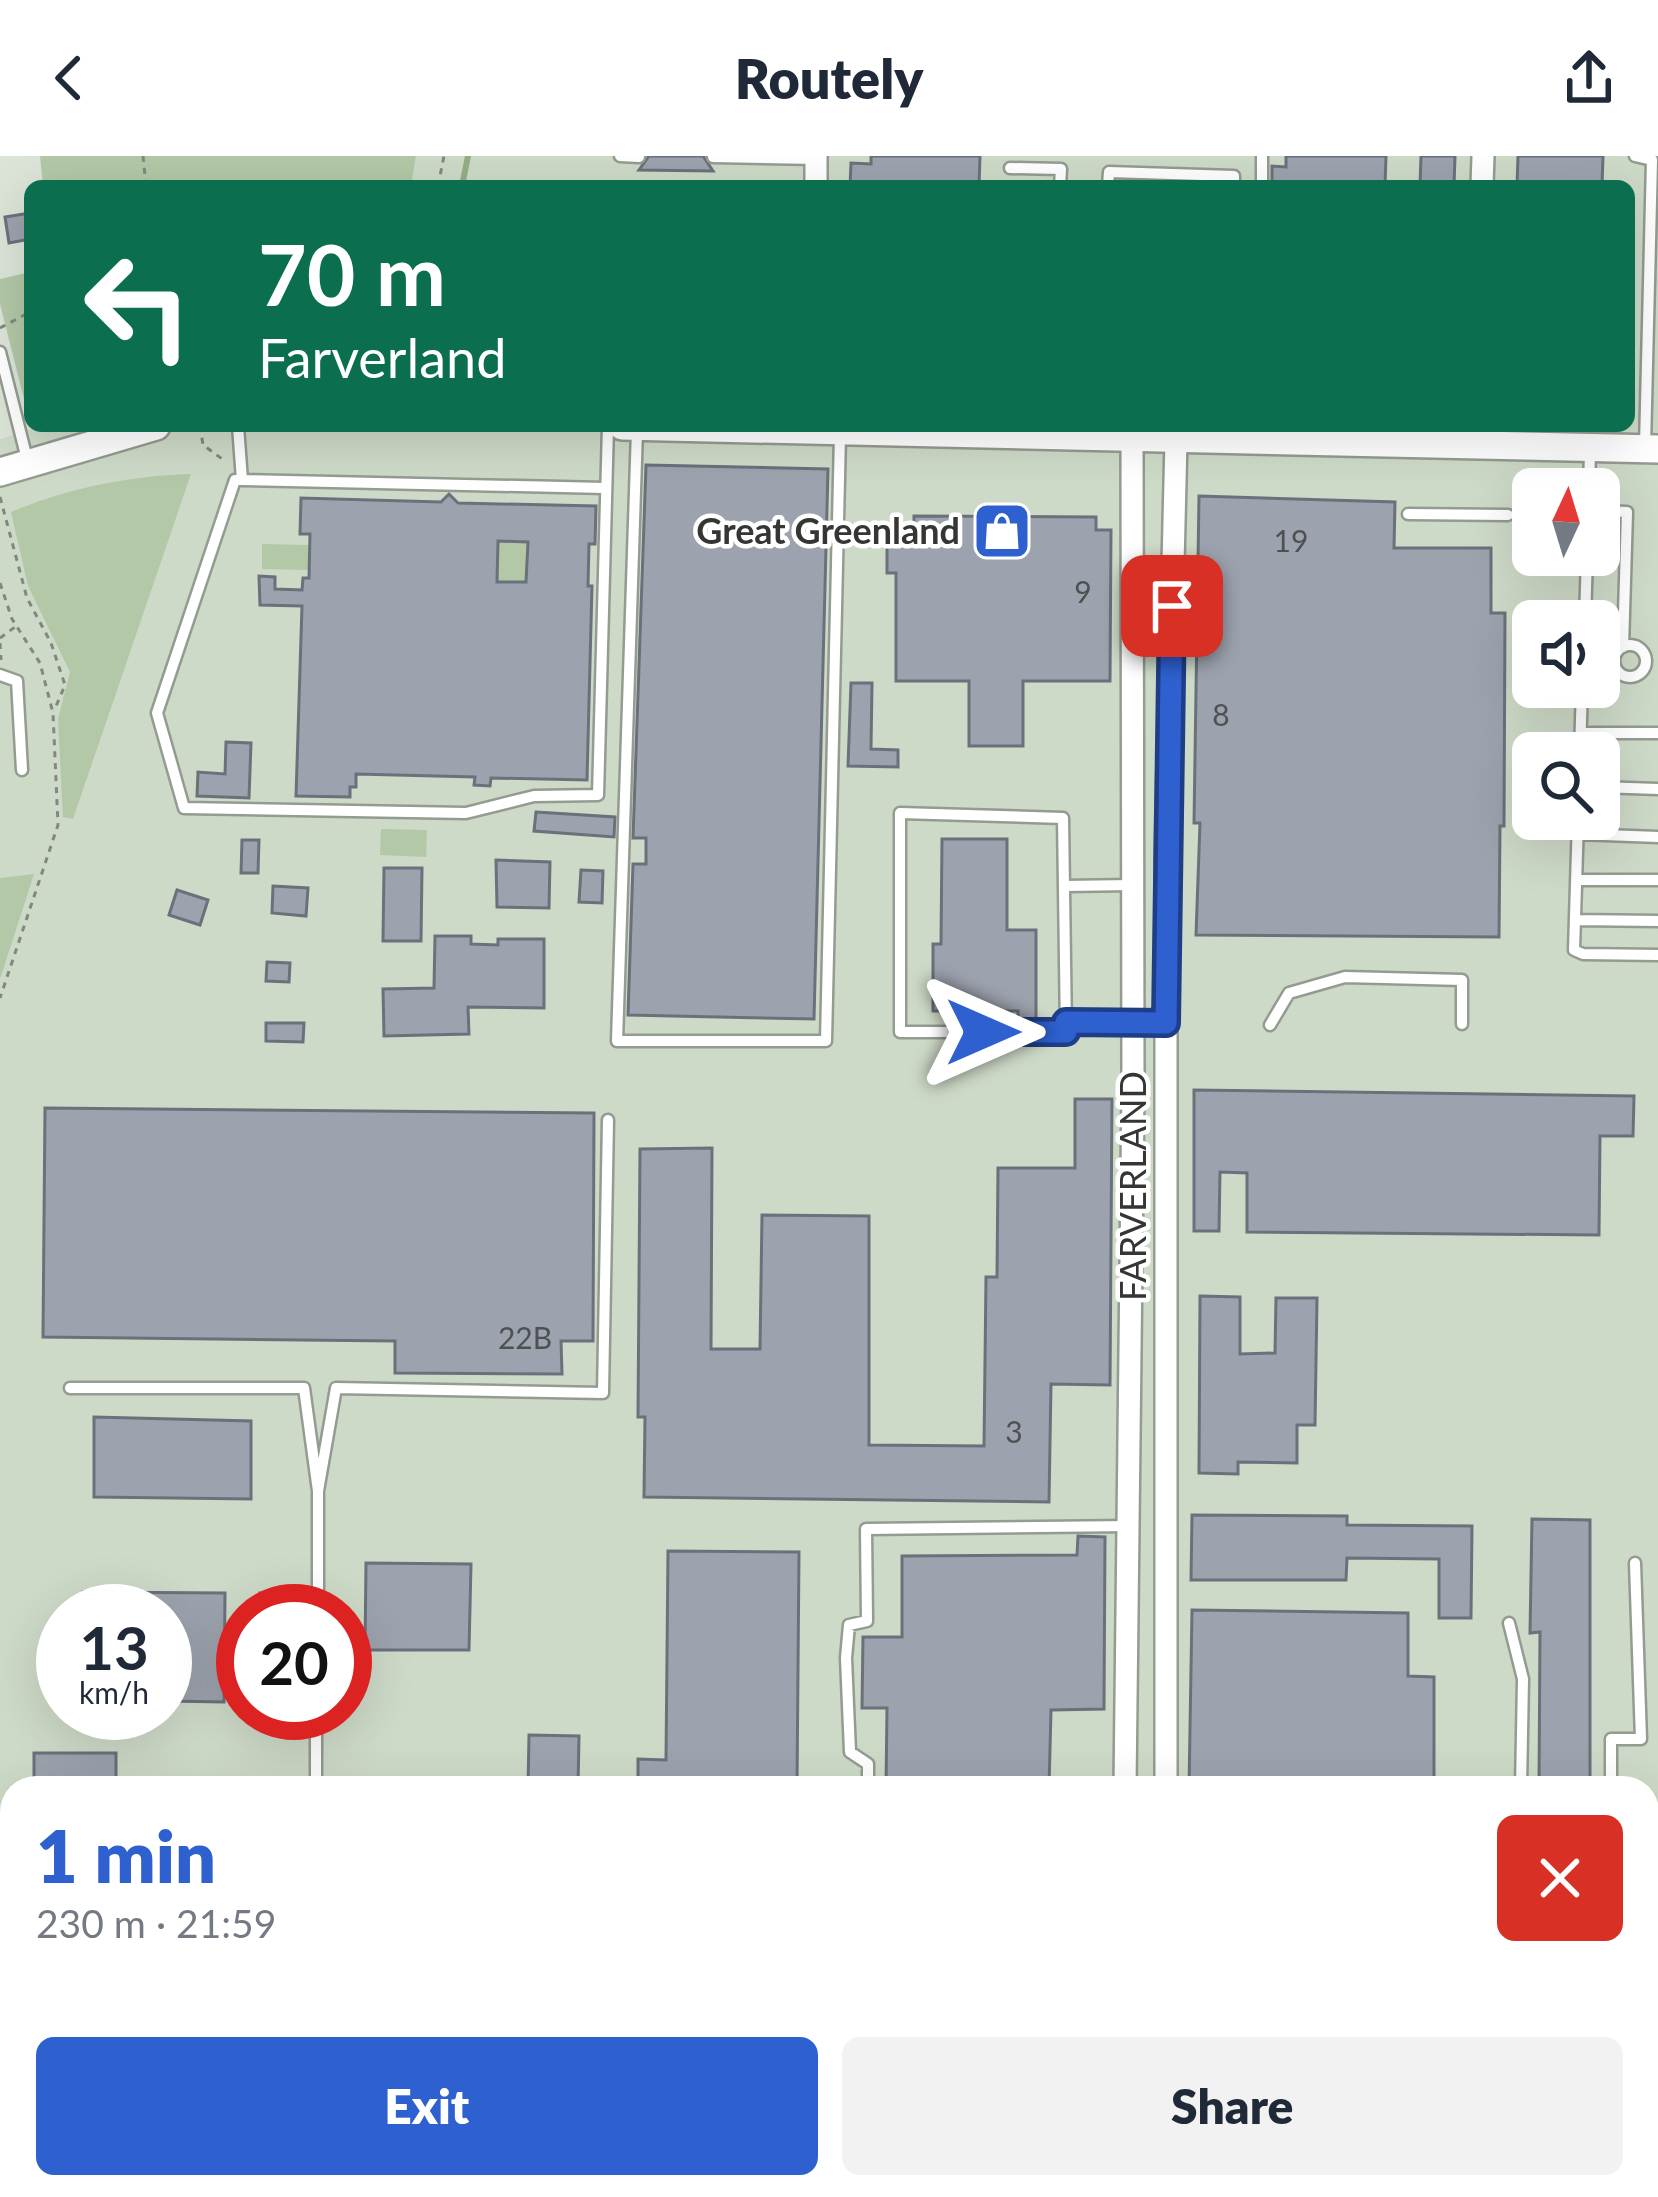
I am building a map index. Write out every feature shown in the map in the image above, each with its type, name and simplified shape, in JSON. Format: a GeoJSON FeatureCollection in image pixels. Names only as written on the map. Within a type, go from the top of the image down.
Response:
{"type":"FeatureCollection","features":[{"type":"Feature","properties":{"kind":"street"},"geometry":{"type":"LineString","coordinates":[[0,472],[135,432]]}},
{"type":"Feature","properties":{"kind":"street"},"geometry":{"type":"LineString","coordinates":[[832,432],[948,432]]}},
{"type":"Feature","properties":{"kind":"street"},"geometry":{"type":"LineString","coordinates":[[1102,432],[1132,439],[1175,440],[1229,434],[1473,436],[1652,449]]}},
{"type":"Feature","properties":{"kind":"street","name":"FARVERLAND"},"geometry":{"type":"LineString","coordinates":[[1124,1776],[1131,1486],[1132,439]]}},
{"type":"Feature","properties":{"kind":"street","name":"FARVERLAND"},"geometry":{"type":"LineString","coordinates":[[1166,1776],[1166,1023],[1175,440]]}},
{"type":"Feature","properties":{"kind":"street"},"geometry":{"type":"LineString","coordinates":[[1133,729],[1169,730]]}},
{"type":"Feature","properties":{"kind":"street"},"geometry":{"type":"LineString","coordinates":[[1133,1024],[1166,1023]]}},
{"type":"Feature","properties":{"kind":"street"},"geometry":{"type":"LineString","coordinates":[[1133,1086],[1166,1086]]}},
{"type":"Feature","properties":{"kind":"street"},"geometry":{"type":"LineString","coordinates":[[1132,1245],[1166,1246]]}},
{"type":"Feature","properties":{"kind":"street"},"geometry":{"type":"LineString","coordinates":[[1131,1486],[1166,1486]]}},
{"type":"Feature","properties":{"kind":"lane"},"geometry":{"type":"LineString","coordinates":[[620,156],[639,157]]}},
{"type":"Feature","properties":{"kind":"lane"},"geometry":{"type":"LineString","coordinates":[[1635,156],[1652,160],[1652,449]]}},
{"type":"Feature","properties":{"kind":"lane"},"geometry":{"type":"LineString","coordinates":[[713,158],[816,158]]}},
{"type":"Feature","properties":{"kind":"lane"},"geometry":{"type":"LineString","coordinates":[[1010,168],[1060,170],[1060,180]]}},
{"type":"Feature","properties":{"kind":"lane"},"geometry":{"type":"LineString","coordinates":[[1108,180],[1108,172],[1234,176],[1234,180]]}},
{"type":"Feature","properties":{"kind":"lane"},"geometry":{"type":"LineString","coordinates":[[0,352],[27,463]]}},
{"type":"Feature","properties":{"kind":"lane"},"geometry":{"type":"LineString","coordinates":[[238,432],[242,474]]}},
{"type":"Feature","properties":{"kind":"lane"},"geometry":{"type":"LineString","coordinates":[[605,488],[242,474],[235,480],[157,713],[184,808],[466,813],[534,796],[598,795],[608,432]]}},
{"type":"Feature","properties":{"kind":"lane"},"geometry":{"type":"LineString","coordinates":[[638,432],[617,1041],[826,1041],[840,433]]}},
{"type":"Feature","properties":{"kind":"lane"},"geometry":{"type":"LineString","coordinates":[[1590,448],[1590,468]]}},
{"type":"Feature","properties":{"kind":"lane"},"geometry":{"type":"LineString","coordinates":[[1620,512],[1627,512],[1620,649]]}},
{"type":"Feature","properties":{"kind":"lane"},"geometry":{"type":"LineString","coordinates":[[1408,514],[1508,515]]}},
{"type":"Feature","properties":{"kind":"lane"},"geometry":{"type":"LineString","coordinates":[[1,675],[17,681],[22,770]]}},
{"type":"Feature","properties":{"kind":"lane"},"geometry":{"type":"LineString","coordinates":[[1620,733],[1658,733]]}},
{"type":"Feature","properties":{"kind":"lane"},"geometry":{"type":"LineString","coordinates":[[1620,788],[1658,789]]}},
{"type":"Feature","properties":{"kind":"lane"},"geometry":{"type":"LineString","coordinates":[[900,813],[1063,818],[1066,1022],[1066,1032],[901,1032],[900,813]]}},
{"type":"Feature","properties":{"kind":"lane"},"geometry":{"type":"LineString","coordinates":[[1620,836],[1658,837]]}},
{"type":"Feature","properties":{"kind":"lane"},"geometry":{"type":"LineString","coordinates":[[1578,840],[1574,950],[1658,956]]}},
{"type":"Feature","properties":{"kind":"lane"},"geometry":{"type":"LineString","coordinates":[[1576,880],[1658,880]]}},
{"type":"Feature","properties":{"kind":"lane"},"geometry":{"type":"LineString","coordinates":[[1064,886],[1133,885]]}},
{"type":"Feature","properties":{"kind":"lane"},"geometry":{"type":"LineString","coordinates":[[1575,920],[1658,921]]}},
{"type":"Feature","properties":{"kind":"lane"},"geometry":{"type":"LineString","coordinates":[[1270,1025],[1289,993],[1345,977],[1462,980],[1462,1024]]}},
{"type":"Feature","properties":{"kind":"lane"},"geometry":{"type":"LineString","coordinates":[[1066,1022],[1133,1024]]}},
{"type":"Feature","properties":{"kind":"lane"},"geometry":{"type":"LineString","coordinates":[[319,1491],[336,1388],[603,1393],[608,1120]]}},
{"type":"Feature","properties":{"kind":"lane"},"geometry":{"type":"LineString","coordinates":[[70,1388],[304,1388],[319,1491],[318,1584]]}},
{"type":"Feature","properties":{"kind":"lane"},"geometry":{"type":"LineString","coordinates":[[868,1776],[868,1764],[850,1752],[846,1658],[849,1625],[867,1621],[866,1528],[1130,1526]]}},
{"type":"Feature","properties":{"kind":"lane"},"geometry":{"type":"LineString","coordinates":[[1611,1776],[1611,1738],[1641,1739],[1635,1563]]}},
{"type":"Feature","properties":{"kind":"lane"},"geometry":{"type":"LineString","coordinates":[[1509,1623],[1523,1679],[1521,1776]]}},
{"type":"Feature","properties":{"kind":"lane"},"geometry":{"type":"LineString","coordinates":[[316,1740],[316,1776]]}},
{"type":"Feature","properties":{"kind":"path"},"geometry":{"type":"LineString","coordinates":[[201,432],[203,445],[242,474]]}},
{"type":"Feature","properties":{"kind":"path"},"geometry":{"type":"LineString","coordinates":[[0,497],[27,598],[51,643],[65,685],[53,713]]}},
{"type":"Feature","properties":{"kind":"path"},"geometry":{"type":"LineString","coordinates":[[0,584],[16,626],[40,663],[53,713],[58,825],[0,998]]}},
{"type":"Feature","properties":{"kind":"path"},"geometry":{"type":"LineString","coordinates":[[1,675],[0,641],[16,626]]}},
{"type":"Feature","properties":{"kind":"shaded area"},"geometry":{"type":"Polygon","coordinates":[[[40,156],[416,156],[412,180],[42,180],[40,156]]]}},
{"type":"Feature","properties":{"kind":"shaded area"},"geometry":{"type":"Polygon","coordinates":[[[416,156],[1658,156],[1658,1776],[0,1776],[0,439],[24,432],[1635,432],[1635,180],[412,180],[416,156]]]}},
{"type":"Feature","properties":{"kind":"shaded area"},"geometry":{"type":"Polygon","coordinates":[[[24,273],[24,399],[0,304],[0,279],[24,273]]]}},
{"type":"Feature","properties":{"kind":"shaded area"},"geometry":{"type":"Polygon","coordinates":[[[191,474],[73,819],[63,817],[58,719],[70,672],[28,586],[11,512],[99,485],[191,474]]]}},
{"type":"Feature","properties":{"kind":"shaded area"},"geometry":{"type":"Polygon","coordinates":[[[476,540],[528,542],[526,582],[475,581],[476,540]]]}},
{"type":"Feature","properties":{"kind":"shaded area"},"geometry":{"type":"Polygon","coordinates":[[[262,544],[309,545],[309,570],[262,569],[262,544]]]}},
{"type":"Feature","properties":{"kind":"shaded area"},"geometry":{"type":"Polygon","coordinates":[[[381,829],[427,830],[426,857],[380,855],[381,829]]]}},
{"type":"Feature","properties":{"kind":"shaded area"},"geometry":{"type":"Polygon","coordinates":[[[34,874],[2,973],[0,978],[0,878],[34,874]]]}},
{"type":"Feature","properties":{"kind":"building"},"geometry":{"type":"Polygon","coordinates":[[[649,156],[703,156],[713,171],[639,170],[649,156]]]}},
{"type":"Feature","properties":{"kind":"building"},"geometry":{"type":"Polygon","coordinates":[[[871,156],[980,156],[979,180],[850,180],[851,163],[871,164],[871,156]]]}},
{"type":"Feature","properties":{"kind":"building"},"geometry":{"type":"Polygon","coordinates":[[[1286,156],[1386,156],[1385,180],[1272,180],[1272,166],[1286,167],[1286,156]]]}},
{"type":"Feature","properties":{"kind":"building"},"geometry":{"type":"Polygon","coordinates":[[[1421,156],[1455,156],[1454,180],[1420,180],[1421,156]]]}},
{"type":"Feature","properties":{"kind":"building"},"geometry":{"type":"Polygon","coordinates":[[[1518,156],[1603,156],[1602,180],[1517,180],[1518,156]]]}},
{"type":"Feature","properties":{"kind":"building"},"geometry":{"type":"Polygon","coordinates":[[[24,214],[24,240],[9,243],[5,217],[24,214]]]}},
{"type":"Feature","properties":{"kind":"building"},"geometry":{"type":"Polygon","coordinates":[[[646,465],[828,469],[814,1019],[628,1015],[633,864],[646,864],[646,838],[633,838],[646,465]]]}},
{"type":"Feature","properties":{"kind":"building"},"geometry":{"type":"Polygon","coordinates":[[[449,494],[458,503],[596,506],[595,544],[589,544],[587,780],[491,778],[490,786],[474,785],[475,777],[356,774],[350,797],[296,796],[302,606],[260,605],[259,576],[275,577],[275,589],[302,590],[303,578],[309,578],[310,534],[300,534],[301,498],[441,502],[449,494]],[[498,541],[497,582],[526,582],[528,542],[498,541]]]}},
{"type":"Feature","properties":{"kind":"building"},"geometry":{"type":"Polygon","coordinates":[[[1199,496],[1395,502],[1394,548],[1491,548],[1491,613],[1505,613],[1499,937],[1196,935],[1199,496]]]}},
{"type":"Feature","properties":{"kind":"building"},"geometry":{"type":"Polygon","coordinates":[[[914,516],[1096,517],[1096,530],[1111,530],[1110,681],[1023,681],[1023,746],[969,746],[969,681],[896,681],[896,573],[887,573],[887,543],[897,543],[897,527],[914,527],[914,516]]]}},
{"type":"Feature","properties":{"kind":"building"},"geometry":{"type":"Polygon","coordinates":[[[851,683],[872,683],[871,749],[898,750],[898,767],[848,766],[851,683]]]}},
{"type":"Feature","properties":{"kind":"building"},"geometry":{"type":"Polygon","coordinates":[[[226,742],[251,743],[249,798],[197,796],[198,772],[225,774],[226,742]]]}},
{"type":"Feature","properties":{"kind":"building"},"geometry":{"type":"Polygon","coordinates":[[[536,812],[615,817],[614,837],[534,831],[536,812]]]}},
{"type":"Feature","properties":{"kind":"building"},"geometry":{"type":"Polygon","coordinates":[[[942,839],[1007,839],[1007,930],[1036,930],[1036,1022],[1018,1022],[1018,1011],[933,1011],[933,944],[941,944],[942,839]]]}},
{"type":"Feature","properties":{"kind":"building"},"geometry":{"type":"Polygon","coordinates":[[[242,840],[259,840],[258,873],[241,873],[242,840]]]}},
{"type":"Feature","properties":{"kind":"building"},"geometry":{"type":"Polygon","coordinates":[[[496,860],[550,862],[549,908],[497,907],[496,860]]]}},
{"type":"Feature","properties":{"kind":"building"},"geometry":{"type":"Polygon","coordinates":[[[384,868],[422,868],[421,941],[383,941],[384,868]]]}},
{"type":"Feature","properties":{"kind":"building"},"geometry":{"type":"Polygon","coordinates":[[[581,870],[603,871],[602,903],[579,902],[581,870]]]}},
{"type":"Feature","properties":{"kind":"building"},"geometry":{"type":"Polygon","coordinates":[[[273,886],[308,888],[306,916],[272,913],[273,886]]]}},
{"type":"Feature","properties":{"kind":"building"},"geometry":{"type":"Polygon","coordinates":[[[177,890],[208,900],[200,925],[169,915],[177,890]]]}},
{"type":"Feature","properties":{"kind":"building"},"geometry":{"type":"Polygon","coordinates":[[[435,936],[471,936],[471,944],[498,945],[498,939],[544,939],[544,1008],[468,1007],[469,1034],[384,1036],[383,989],[434,988],[435,936]]]}},
{"type":"Feature","properties":{"kind":"building"},"geometry":{"type":"Polygon","coordinates":[[[267,962],[290,963],[289,982],[266,981],[267,962]]]}},
{"type":"Feature","properties":{"kind":"building"},"geometry":{"type":"Polygon","coordinates":[[[266,1023],[304,1023],[303,1042],[266,1041],[266,1023]]]}},
{"type":"Feature","properties":{"kind":"building"},"geometry":{"type":"Polygon","coordinates":[[[1194,1090],[1634,1096],[1633,1136],[1600,1136],[1599,1235],[1247,1232],[1247,1173],[1220,1172],[1219,1231],[1194,1231],[1194,1090]]]}},
{"type":"Feature","properties":{"kind":"building"},"geometry":{"type":"Polygon","coordinates":[[[1075,1099],[1112,1099],[1110,1385],[1051,1384],[1049,1502],[644,1497],[645,1417],[638,1417],[640,1149],[712,1148],[711,1349],[760,1349],[762,1215],[869,1216],[869,1445],[984,1446],[986,1277],[997,1277],[998,1168],[1075,1168],[1075,1099]]]}},
{"type":"Feature","properties":{"kind":"building"},"geometry":{"type":"Polygon","coordinates":[[[45,1108],[594,1113],[593,1341],[561,1341],[562,1374],[395,1373],[395,1341],[43,1337],[45,1108]]]}},
{"type":"Feature","properties":{"kind":"building"},"geometry":{"type":"Polygon","coordinates":[[[1200,1296],[1240,1297],[1240,1354],[1275,1353],[1276,1298],[1317,1298],[1315,1425],[1297,1425],[1297,1463],[1238,1462],[1238,1474],[1199,1473],[1200,1296]]]}},
{"type":"Feature","properties":{"kind":"building"},"geometry":{"type":"Polygon","coordinates":[[[94,1417],[251,1421],[251,1499],[94,1497],[94,1417]]]}},
{"type":"Feature","properties":{"kind":"building"},"geometry":{"type":"Polygon","coordinates":[[[1192,1515],[1347,1516],[1347,1525],[1472,1526],[1471,1618],[1439,1618],[1439,1559],[1347,1558],[1346,1580],[1191,1580],[1192,1515]]]}},
{"type":"Feature","properties":{"kind":"building"},"geometry":{"type":"Polygon","coordinates":[[[1532,1519],[1590,1520],[1590,1776],[1539,1776],[1540,1632],[1530,1633],[1532,1519]]]}},
{"type":"Feature","properties":{"kind":"building"},"geometry":{"type":"Polygon","coordinates":[[[1078,1536],[1105,1537],[1104,1709],[1051,1710],[1049,1776],[886,1776],[887,1708],[862,1708],[863,1637],[902,1637],[902,1556],[1077,1555],[1078,1536]]]}},
{"type":"Feature","properties":{"kind":"building"},"geometry":{"type":"Polygon","coordinates":[[[668,1551],[799,1552],[797,1776],[638,1776],[638,1759],[666,1760],[668,1551]]]}},
{"type":"Feature","properties":{"kind":"building"},"geometry":{"type":"Polygon","coordinates":[[[366,1563],[471,1564],[469,1650],[372,1650],[372,1584],[366,1584],[366,1563]]]}},
{"type":"Feature","properties":{"kind":"building"},"geometry":{"type":"Polygon","coordinates":[[[192,1593],[216,1593],[216,1702],[192,1701],[192,1593]]]}},
{"type":"Feature","properties":{"kind":"building"},"geometry":{"type":"Polygon","coordinates":[[[1192,1610],[1408,1613],[1408,1676],[1434,1677],[1434,1776],[1189,1776],[1192,1610]]]}},
{"type":"Feature","properties":{"kind":"building"},"geometry":{"type":"Polygon","coordinates":[[[529,1735],[579,1736],[578,1776],[528,1776],[529,1735]]]}},
{"type":"Feature","properties":{"kind":"building"},"geometry":{"type":"Polygon","coordinates":[[[34,1753],[116,1753],[116,1776],[34,1776],[34,1753]]]}},
{"type":"Feature","properties":{"kind":"waterway"},"geometry":{"type":"LineString","coordinates":[[463,180],[468,156]]}},
{"type":"Feature","properties":{"kind":"place","name":"Great Greenland"},"geometry":{"type":"Point","coordinates":[1002,531]}},
{"type":"Feature","properties":{"kind":"route"},"geometry":{"type":"LineString","coordinates":[[983,1032],[1066,1032],[1066,1022],[1166,1023],[1172,606]]}}]}
